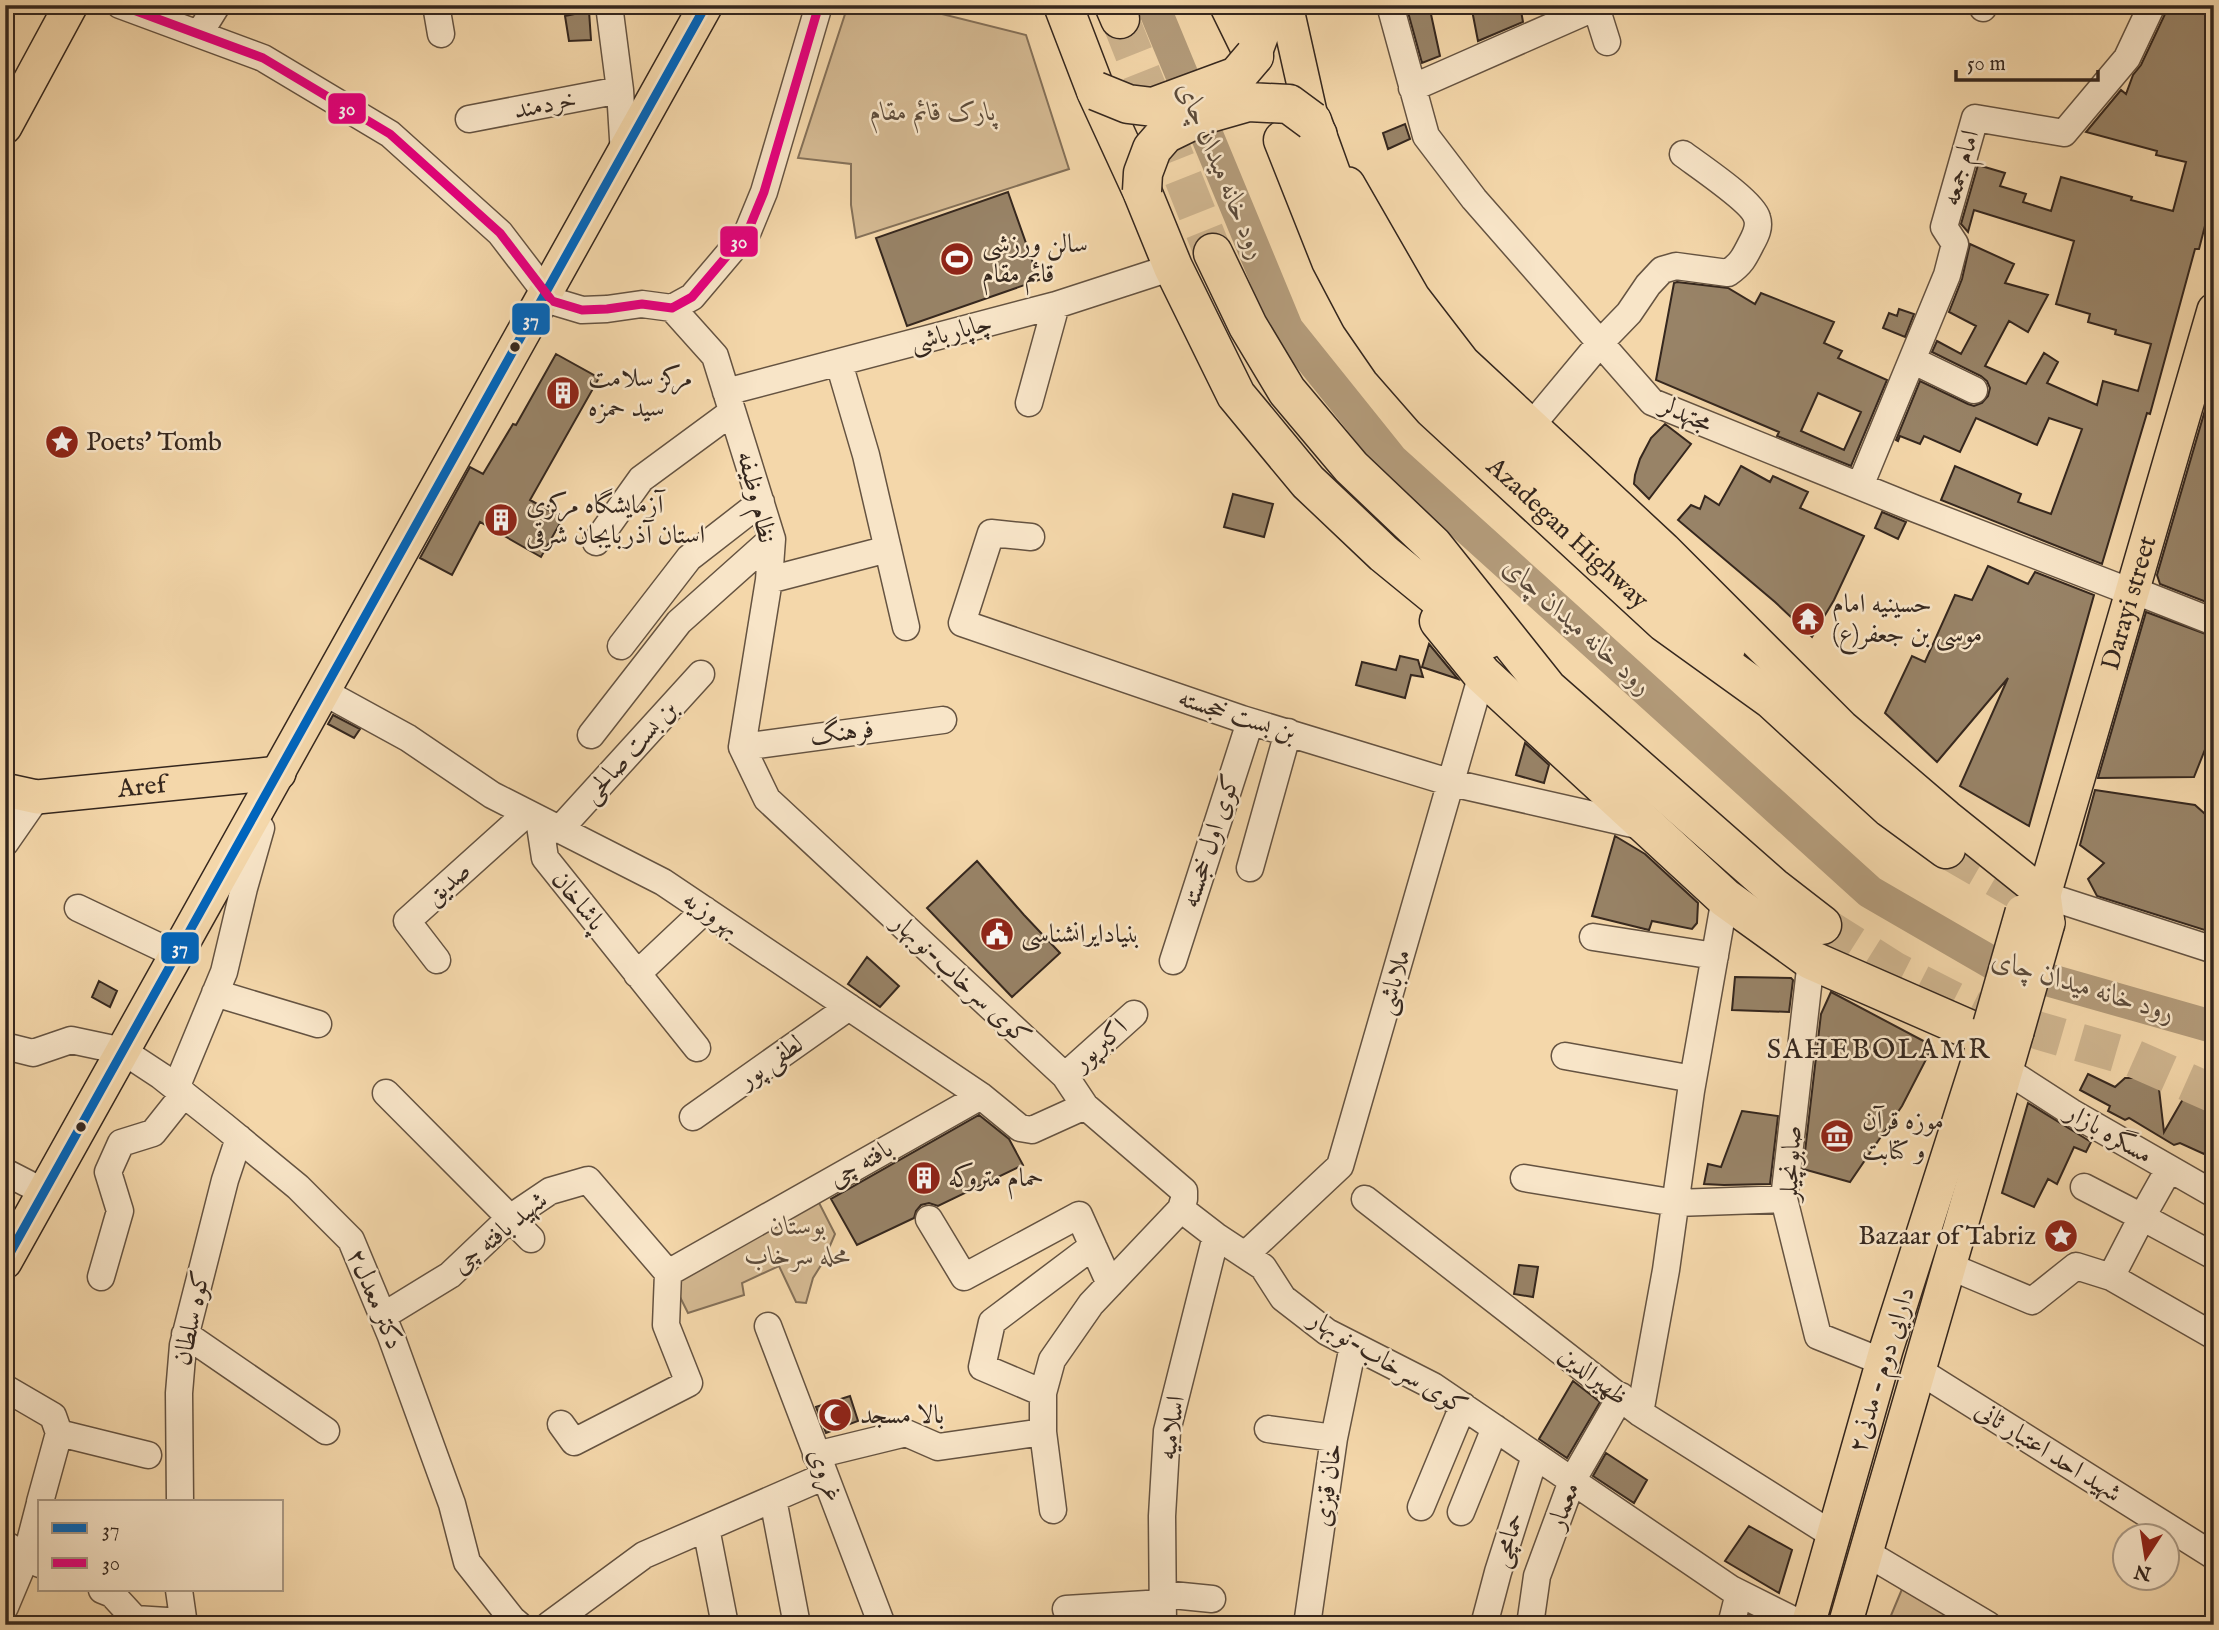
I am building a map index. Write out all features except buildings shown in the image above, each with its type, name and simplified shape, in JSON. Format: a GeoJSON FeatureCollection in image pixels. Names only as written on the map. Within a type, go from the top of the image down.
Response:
{"type":"FeatureCollection","features":[{"type":"Feature","properties":{"kind":"highway"},"geometry":{"type":"LineString","coordinates":[[1063,5],[1096,91],[1173,267],[1236,395],[1308,482],[1384,554],[1548,689],[1773,887],[1817,943]]}},
{"type":"Feature","properties":{"kind":"highway"},"geometry":{"type":"LineString","coordinates":[[1096,91],[1128,104],[1153,107],[1237,76],[1254,56],[1229,5]]}},
{"type":"Feature","properties":{"kind":"highway"},"geometry":{"type":"LineString","coordinates":[[1142,191],[1143,173],[1152,149],[1165,134],[1206,114],[1248,102],[1289,104],[1297,131],[1352,229],[1389,305],[1418,348],[1452,388],[1690,607],[1771,699],[1890,808],[1946,849]]}},
{"type":"Feature","properties":{"kind":"highway"},"geometry":{"type":"LineString","coordinates":[[1213,253],[1248,326],[1287,391],[1351,467],[1433,545],[1548,689]]}},
{"type":"Feature","properties":{"kind":"highway"},"geometry":{"type":"LineString","coordinates":[[1384,554],[1482,674],[1725,898],[1817,943],[2003,1042]]}},
{"type":"Feature","properties":{"kind":"main road"},"geometry":{"type":"LineString","coordinates":[[5,127],[71,5]]}},
{"type":"Feature","properties":{"kind":"main road"},"geometry":{"type":"LineString","coordinates":[[5,1262],[177,955],[256,825],[279,774],[329,695],[549,298],[706,5]]}},
{"type":"Feature","properties":{"kind":"main road"},"geometry":{"type":"LineString","coordinates":[[1254,56],[1273,5]]}},
{"type":"Feature","properties":{"kind":"main road"},"geometry":{"type":"LineString","coordinates":[[1286,5],[1297,131],[1413,297],[1463,362],[1664,549],[1842,727],[1947,817],[2038,910]]}},
{"type":"Feature","properties":{"kind":"main road","name":"Darayi street"},"geometry":{"type":"LineString","coordinates":[[2003,1042],[2038,910],[2214,310]]}},
{"type":"Feature","properties":{"kind":"main road","name":"Aref"},"geometry":{"type":"LineString","coordinates":[[21,793],[279,774]]}},
{"type":"Feature","properties":{"kind":"main road","name":"دارایی دوم - مدنی۲"},"geometry":{"type":"LineString","coordinates":[[1805,1625],[1883,1362],[1972,1134],[2003,1042]]}},
{"type":"Feature","properties":{"kind":"main road","name":"دارایی دوم - مدنی۲"},"geometry":{"type":"LineString","coordinates":[[1845,1625],[1949,1266],[1972,1134]]}},
{"type":"Feature","properties":{"kind":"street"},"geometry":{"type":"LineString","coordinates":[[120,5],[263,58],[390,134],[500,233],[549,298],[582,310],[642,304],[672,309],[692,297],[748,231],[764,192],[820,5]]}},
{"type":"Feature","properties":{"kind":"street"},"geometry":{"type":"LineString","coordinates":[[199,34],[217,5]]}},
{"type":"Feature","properties":{"kind":"street"},"geometry":{"type":"LineString","coordinates":[[436,5],[441,34]]}},
{"type":"Feature","properties":{"kind":"street"},"geometry":{"type":"LineString","coordinates":[[609,5],[620,90],[624,155]]}},
{"type":"Feature","properties":{"kind":"street"},"geometry":{"type":"LineString","coordinates":[[549,298],[721,5]]}},
{"type":"Feature","properties":{"kind":"street","name":"مجتهدلر"},"geometry":{"type":"LineString","coordinates":[[1390,5],[1426,136],[1474,199],[1652,402],[1860,486],[2214,622]]}},
{"type":"Feature","properties":{"kind":"street","name":"امام جمعه"},"geometry":{"type":"LineString","coordinates":[[1860,486],[1947,275],[1955,244],[1944,227],[1975,118],[2064,133],[2127,58],[2152,5]]}},
{"type":"Feature","properties":{"kind":"street"},"geometry":{"type":"LineString","coordinates":[[1412,88],[1596,7],[1607,42]]}},
{"type":"Feature","properties":{"kind":"street","name":"خردمند"},"geometry":{"type":"LineString","coordinates":[[469,119],[620,90]]}},
{"type":"Feature","properties":{"kind":"street"},"geometry":{"type":"LineString","coordinates":[[1531,426],[1600,343],[1629,313],[1662,270],[1676,266],[1728,273],[1741,263],[1757,232],[1756,214],[1747,202],[1683,154]]}},
{"type":"Feature","properties":{"kind":"street","name":"چاپارباشی"},"geometry":{"type":"LineString","coordinates":[[729,402],[839,363],[1056,305],[1173,267]]}},
{"type":"Feature","properties":{"kind":"street"},"geometry":{"type":"LineString","coordinates":[[1029,403],[1056,305]]}},
{"type":"Feature","properties":{"kind":"street","name":"نظام وظیفه"},"geometry":{"type":"LineString","coordinates":[[672,309],[715,356],[772,539],[769,580],[742,747]]}},
{"type":"Feature","properties":{"kind":"street"},"geometry":{"type":"LineString","coordinates":[[1912,360],[1974,390]]}},
{"type":"Feature","properties":{"kind":"street"},"geometry":{"type":"LineString","coordinates":[[839,363],[866,455],[906,626]]}},
{"type":"Feature","properties":{"kind":"street"},"geometry":{"type":"LineString","coordinates":[[596,542],[641,479],[729,402]]}},
{"type":"Feature","properties":{"kind":"street"},"geometry":{"type":"LineString","coordinates":[[621,646],[689,558],[761,502]]}},
{"type":"Feature","properties":{"kind":"street","name":"بن بست خجسته"},"geometry":{"type":"LineString","coordinates":[[1031,537],[991,533],[962,623],[1250,722],[1452,783],[1647,827]]}},
{"type":"Feature","properties":{"kind":"street"},"geometry":{"type":"LineString","coordinates":[[591,736],[679,622],[772,539]]}},
{"type":"Feature","properties":{"kind":"street"},"geometry":{"type":"LineString","coordinates":[[769,580],[888,549]]}},
{"type":"Feature","properties":{"kind":"street","name":"بن بست صالحی"},"geometry":{"type":"LineString","coordinates":[[542,821],[701,674]]}},
{"type":"Feature","properties":{"kind":"street","name":"ملاباشی"},"geometry":{"type":"LineString","coordinates":[[1245,1255],[1340,1166],[1482,674]]}},
{"type":"Feature","properties":{"kind":"street"},"geometry":{"type":"LineString","coordinates":[[101,1277],[120,1211],[108,1172],[121,1143],[153,1133],[180,1091],[224,972],[256,825],[329,695]]}},
{"type":"Feature","properties":{"kind":"street","name":"بهروزیه"},"geometry":{"type":"LineString","coordinates":[[329,695],[408,738],[492,795],[663,882],[981,1096],[1020,1128],[1032,1130],[1085,1106]]}},
{"type":"Feature","properties":{"kind":"street","name":"فرهنگ"},"geometry":{"type":"LineString","coordinates":[[742,747],[943,720]]}},
{"type":"Feature","properties":{"kind":"street","name":"کوی اول خجسته"},"geometry":{"type":"LineString","coordinates":[[1172,961],[1250,722]]}},
{"type":"Feature","properties":{"kind":"street"},"geometry":{"type":"LineString","coordinates":[[1250,867],[1288,732]]}},
{"type":"Feature","properties":{"kind":"street","name":"کوی سرخاب-نوبهار"},"geometry":{"type":"LineString","coordinates":[[742,747],[767,799],[1065,1076],[1085,1106],[1184,1191],[1181,1209],[1216,1237],[1263,1267],[1283,1298],[1327,1332],[1433,1386],[1739,1593],[1805,1625]]}},
{"type":"Feature","properties":{"kind":"street"},"geometry":{"type":"LineString","coordinates":[[5,843],[21,793]]}},
{"type":"Feature","properties":{"kind":"street","name":"صدیق"},"geometry":{"type":"LineString","coordinates":[[437,960],[407,921],[542,821]]}},
{"type":"Feature","properties":{"kind":"street","name":"پاشاخان"},"geometry":{"type":"LineString","coordinates":[[542,821],[545,858],[697,1048]]}},
{"type":"Feature","properties":{"kind":"street","name":"معمار"},"geometry":{"type":"LineString","coordinates":[[1530,1625],[1537,1576],[1572,1481],[1631,1404],[1666,1270],[1693,1079],[1725,898]]}},
{"type":"Feature","properties":{"kind":"street"},"geometry":{"type":"LineString","coordinates":[[78,908],[177,955]]}},
{"type":"Feature","properties":{"kind":"street"},"geometry":{"type":"LineString","coordinates":[[637,974],[705,910]]}},
{"type":"Feature","properties":{"kind":"street"},"geometry":{"type":"LineString","coordinates":[[2038,910],[2214,950]]}},
{"type":"Feature","properties":{"kind":"street"},"geometry":{"type":"LineString","coordinates":[[1593,937],[1715,956]]}},
{"type":"Feature","properties":{"kind":"street","name":"صابونچیلر"},"geometry":{"type":"LineString","coordinates":[[1817,943],[1784,1199],[1818,1336],[1883,1362]]}},
{"type":"Feature","properties":{"kind":"street"},"geometry":{"type":"LineString","coordinates":[[215,993],[318,1024]]}},
{"type":"Feature","properties":{"kind":"street","name":"لطفی پور"},"geometry":{"type":"LineString","coordinates":[[693,1117],[849,1007]]}},
{"type":"Feature","properties":{"kind":"street","name":"اکبرپور"},"geometry":{"type":"LineString","coordinates":[[1065,1076],[1134,1014]]}},
{"type":"Feature","properties":{"kind":"street"},"geometry":{"type":"LineString","coordinates":[[5,1046],[33,1053],[71,1040],[123,1051]]}},
{"type":"Feature","properties":{"kind":"street","name":"مسگره بازار"},"geometry":{"type":"LineString","coordinates":[[2003,1042],[2071,1112],[2214,1194]]}},
{"type":"Feature","properties":{"kind":"street","name":"دکتر معدل۲"},"geometry":{"type":"LineString","coordinates":[[123,1051],[180,1091],[239,1138],[298,1187],[351,1240],[383,1316],[452,1504],[467,1562],[519,1625]]}},
{"type":"Feature","properties":{"kind":"street"},"geometry":{"type":"LineString","coordinates":[[1565,1056],[1693,1079]]}},
{"type":"Feature","properties":{"kind":"street"},"geometry":{"type":"LineString","coordinates":[[386,1093],[531,1239]]}},
{"type":"Feature","properties":{"kind":"street","name":"بافته چی"},"geometry":{"type":"LineString","coordinates":[[668,1273],[981,1096]]}},
{"type":"Feature","properties":{"kind":"street","name":"کوه سلطان"},"geometry":{"type":"LineString","coordinates":[[180,1500],[179,1383],[186,1334],[225,1180],[239,1138]]}},
{"type":"Feature","properties":{"kind":"street"},"geometry":{"type":"LineString","coordinates":[[2111,1278],[2169,1169]]}},
{"type":"Feature","properties":{"kind":"street"},"geometry":{"type":"LineString","coordinates":[[5,1172],[44,1192]]}},
{"type":"Feature","properties":{"kind":"street"},"geometry":{"type":"LineString","coordinates":[[1524,1178],[1676,1203],[1784,1199]]}},
{"type":"Feature","properties":{"kind":"street","name":"شهید بافته چی"},"geometry":{"type":"LineString","coordinates":[[383,1316],[450,1275],[510,1218],[550,1191],[588,1180],[668,1273]]}},
{"type":"Feature","properties":{"kind":"street"},"geometry":{"type":"LineString","coordinates":[[2084,1187],[2214,1256]]}},
{"type":"Feature","properties":{"kind":"street","name":"ظهیرالدین"},"geometry":{"type":"LineString","coordinates":[[1366,1199],[1631,1404],[1833,1535]]}},
{"type":"Feature","properties":{"kind":"street"},"geometry":{"type":"LineString","coordinates":[[1053,1510],[1043,1432],[1043,1394],[1052,1360],[1091,1304],[1181,1209]]}},
{"type":"Feature","properties":{"kind":"street"},"geometry":{"type":"LineString","coordinates":[[929,1219],[964,1277],[1079,1215],[1110,1284]]}},
{"type":"Feature","properties":{"kind":"street","name":"اسلامیه"},"geometry":{"type":"LineString","coordinates":[[1163,1607],[1162,1516],[1167,1431],[1216,1237]]}},
{"type":"Feature","properties":{"kind":"street"},"geometry":{"type":"LineString","coordinates":[[1043,1394],[982,1367],[992,1322],[1093,1246]]}},
{"type":"Feature","properties":{"kind":"street"},"geometry":{"type":"LineString","coordinates":[[1949,1266],[2032,1301],[2076,1266],[2111,1278],[2214,1336]]}},
{"type":"Feature","properties":{"kind":"street"},"geometry":{"type":"LineString","coordinates":[[561,1424],[574,1442],[689,1382],[666,1325],[668,1273]]}},
{"type":"Feature","properties":{"kind":"street","name":"غروی"},"geometry":{"type":"LineString","coordinates":[[768,1326],[881,1625]]}},
{"type":"Feature","properties":{"kind":"street"},"geometry":{"type":"LineString","coordinates":[[186,1334],[326,1431]]}},
{"type":"Feature","properties":{"kind":"street","name":"خان قیزی"},"geometry":{"type":"LineString","coordinates":[[1307,1625],[1334,1438],[1353,1346]]}},
{"type":"Feature","properties":{"kind":"street","name":"شهید احد اعتبار ثانی"},"geometry":{"type":"LineString","coordinates":[[1918,1370],[2214,1556]]}},
{"type":"Feature","properties":{"kind":"street"},"geometry":{"type":"LineString","coordinates":[[5,1388],[53,1416],[59,1433],[41,1500]]}},
{"type":"Feature","properties":{"kind":"street"},"geometry":{"type":"LineString","coordinates":[[1421,1507],[1463,1406]]}},
{"type":"Feature","properties":{"kind":"street"},"geometry":{"type":"LineString","coordinates":[[1461,1512],[1495,1428]]}},
{"type":"Feature","properties":{"kind":"street"},"geometry":{"type":"LineString","coordinates":[[1268,1429],[1334,1438]]}},
{"type":"Feature","properties":{"kind":"street"},"geometry":{"type":"LineString","coordinates":[[549,1625],[644,1555],[773,1499],[821,1465],[906,1433],[938,1447],[1043,1432]]}},
{"type":"Feature","properties":{"kind":"street"},"geometry":{"type":"LineString","coordinates":[[59,1433],[148,1455]]}},
{"type":"Feature","properties":{"kind":"street","name":"حمامچی"},"geometry":{"type":"LineString","coordinates":[[1484,1625],[1535,1456]]}},
{"type":"Feature","properties":{"kind":"street"},"geometry":{"type":"LineString","coordinates":[[773,1499],[797,1625]]}},
{"type":"Feature","properties":{"kind":"street"},"geometry":{"type":"LineString","coordinates":[[10,1625],[5,1608],[38,1510]]}},
{"type":"Feature","properties":{"kind":"street"},"geometry":{"type":"LineString","coordinates":[[706,1528],[725,1625]]}},
{"type":"Feature","properties":{"kind":"street"},"geometry":{"type":"LineString","coordinates":[[1865,1552],[1989,1625]]}},
{"type":"Feature","properties":{"kind":"street"},"geometry":{"type":"LineString","coordinates":[[107,1592],[135,1619],[184,1623],[179,1592]]}},
{"type":"Feature","properties":{"kind":"street"},"geometry":{"type":"LineString","coordinates":[[1731,1625],[1739,1593]]}},
{"type":"Feature","properties":{"kind":"street"},"geometry":{"type":"LineString","coordinates":[[1066,1609],[1163,1607],[1212,1599]]}},
{"type":"Feature","properties":{"kind":"green space","name":"پارک قائم مقام"},"geometry":{"type":"Polygon","coordinates":[[[848,5],[906,5],[1026,35],[1069,169],[856,238],[851,205],[851,164],[798,158],[848,5]]]}},
{"type":"Feature","properties":{"kind":"green space","name":"بوستان محله سرخاب"},"geometry":{"type":"Polygon","coordinates":[[[815,1195],[835,1234],[813,1278],[806,1303],[796,1302],[779,1266],[742,1283],[744,1295],[688,1313],[668,1273],[815,1195]]]}},
{"type":"Feature","properties":{"kind":"green space"},"geometry":{"type":"Polygon","coordinates":[[[1905,1582],[1982,1625],[1887,1625],[1905,1582]]]}},
{"type":"Feature","properties":{"kind":"waterway","name":"رود خانه میدان چای"},"geometry":{"type":"LineString","coordinates":[[1153,5],[1287,329],[1392,460],[1870,892],[1996,965],[2214,1027]]}},
{"type":"Feature","properties":{"kind":"tunnel"},"geometry":{"type":"LineString","coordinates":[[1120,19],[1213,253]]}},
{"type":"Feature","properties":{"kind":"tunnel"},"geometry":{"type":"LineString","coordinates":[[1946,849],[2015,889],[2046,902]]}},
{"type":"Feature","properties":{"kind":"tunnel"},"geometry":{"type":"LineString","coordinates":[[1822,925],[1895,971],[1978,1013],[2133,1058],[2214,1094]]}},
{"type":"Feature","properties":{"kind":"transit line","name":"30"},"geometry":{"type":"LineString","coordinates":[[120,5],[263,58],[390,134],[500,233],[552,301],[582,310],[642,304],[672,308],[692,297],[748,231],[764,192],[819,5]]}},
{"type":"Feature","properties":{"kind":"transit line","name":"37"},"geometry":{"type":"LineString","coordinates":[[5,1262],[706,5]]}},
{"type":"Feature","properties":{"kind":"place","name":"سالن ورزشی قائم مقام"},"geometry":{"type":"Point","coordinates":[957,259]}},
{"type":"Feature","properties":{"kind":"place","name":"مرکز سلامت سید حمزه"},"geometry":{"type":"Point","coordinates":[563,393]}},
{"type":"Feature","properties":{"kind":"place","name":"Poets' Tomb"},"geometry":{"type":"Point","coordinates":[62,442]}},
{"type":"Feature","properties":{"kind":"place","name":"آزمایشگاه مرکزی استان آذربایجان شرقی"},"geometry":{"type":"Point","coordinates":[501,520]}},
{"type":"Feature","properties":{"kind":"place","name":"حسینیه امام موسی بن جعفر(ع)"},"geometry":{"type":"Point","coordinates":[1808,619]}},
{"type":"Feature","properties":{"kind":"place","name":"بنیادایرانشناسی"},"geometry":{"type":"Point","coordinates":[997,934]}},
{"type":"Feature","properties":{"kind":"place","name":"موزه قرآن و کتابت"},"geometry":{"type":"Point","coordinates":[1837,1136]}},
{"type":"Feature","properties":{"kind":"place","name":"حمام متروکه"},"geometry":{"type":"Point","coordinates":[924,1178]}},
{"type":"Feature","properties":{"kind":"place","name":"Bazaar of Tabriz"},"geometry":{"type":"Point","coordinates":[2061,1236]}},
{"type":"Feature","properties":{"kind":"place","name":"بالا مسجد"},"geometry":{"type":"Point","coordinates":[835,1415]}},
{"type":"Feature","properties":{"kind":"district","name":"SAHEBOLAMR"},"geometry":{"type":"Point","coordinates":[1879,1050]}}]}
